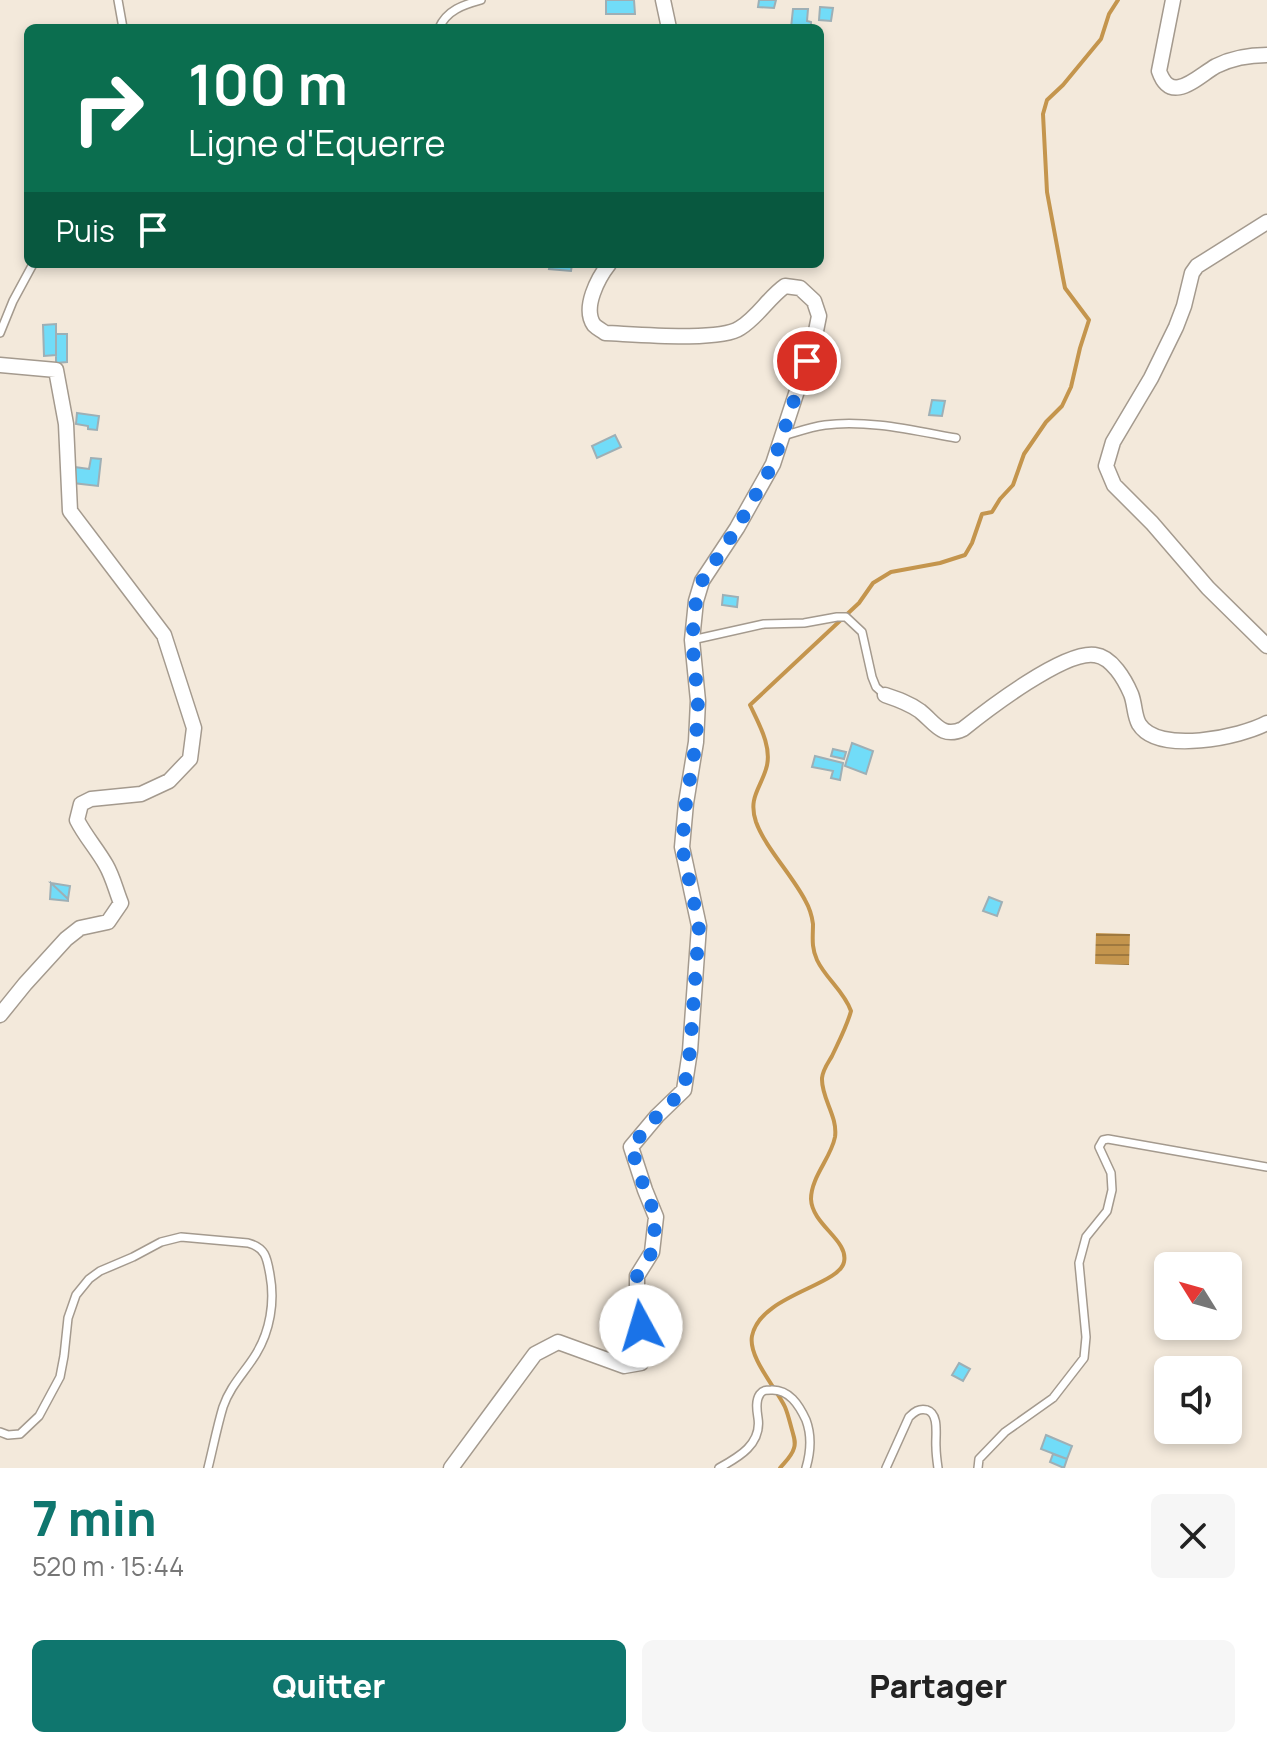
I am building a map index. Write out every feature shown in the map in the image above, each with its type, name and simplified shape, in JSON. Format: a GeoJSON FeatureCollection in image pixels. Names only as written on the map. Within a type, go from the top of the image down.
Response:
{"type":"FeatureCollection","features":[{"type":"Feature","properties":{"kind":"street"},"geometry":{"type":"LineString","coordinates":[[663,0],[668,24]]}},
{"type":"Feature","properties":{"kind":"street"},"geometry":{"type":"LineString","coordinates":[[1173,0],[1159,71],[1162,80],[1170,86],[1181,88],[1236,58],[1267,55]]}},
{"type":"Feature","properties":{"kind":"street"},"geometry":{"type":"LineString","coordinates":[[1267,222],[1197,266],[1192,273],[1176,327],[1151,378],[1113,442],[1106,466],[1114,485],[1152,523],[1208,588],[1267,646]]}},
{"type":"Feature","properties":{"kind":"street"},"geometry":{"type":"LineString","coordinates":[[451,1468],[535,1354],[558,1342],[624,1366],[641,1363],[646,1350],[637,1302],[637,1276],[652,1252],[656,1217],[631,1147],[684,1090],[690,1051],[699,926],[682,847],[696,742],[698,701],[692,640],[696,601],[702,581],[737,528],[773,464],[819,316],[814,301],[800,288],[785,286],[773,294],[753,319],[736,331],[708,336],[605,333],[594,325],[588,309],[606,268]]}},
{"type":"Feature","properties":{"kind":"street"},"geometry":{"type":"LineString","coordinates":[[0,365],[56,370],[66,424],[70,511],[164,635],[194,728],[190,759],[169,781],[141,794],[103,797],[81,804],[77,820],[109,869],[121,903],[108,922],[80,928],[66,939],[0,1015]]}},
{"type":"Feature","properties":{"kind":"street"},"geometry":{"type":"LineString","coordinates":[[885,695],[903,700],[920,711],[933,725],[954,733],[1024,685],[1080,655],[1090,654],[1106,659],[1118,673],[1131,695],[1139,723],[1153,736],[1200,741],[1267,723]]}},
{"type":"Feature","properties":{"kind":"lane"},"geometry":{"type":"LineString","coordinates":[[118,0],[122,24]]}},
{"type":"Feature","properties":{"kind":"lane"},"geometry":{"type":"LineString","coordinates":[[441,24],[454,10],[485,1]]}},
{"type":"Feature","properties":{"kind":"lane"},"geometry":{"type":"LineString","coordinates":[[0,333],[31,268]]}},
{"type":"Feature","properties":{"kind":"lane"},"geometry":{"type":"LineString","coordinates":[[783,436],[811,427],[844,424],[884,425],[956,438]]}},
{"type":"Feature","properties":{"kind":"lane"},"geometry":{"type":"LineString","coordinates":[[692,640],[764,624],[804,623],[846,617],[862,632],[872,677],[876,687],[885,695]]}},
{"type":"Feature","properties":{"kind":"lane"},"geometry":{"type":"LineString","coordinates":[[978,1468],[979,1459],[988,1449],[1005,1432],[1053,1398],[1084,1358],[1086,1337],[1079,1263],[1086,1237],[1107,1211],[1112,1190],[1111,1173],[1099,1147],[1103,1140],[1267,1167]]}},
{"type":"Feature","properties":{"kind":"lane"},"geometry":{"type":"LineString","coordinates":[[0,1432],[20,1434],[39,1416],[60,1377],[68,1318],[76,1295],[89,1279],[161,1242],[181,1237],[248,1243],[266,1254],[271,1282],[270,1323],[258,1351],[236,1380],[224,1406],[208,1468]]}},
{"type":"Feature","properties":{"kind":"lane"},"geometry":{"type":"LineString","coordinates":[[719,1468],[735,1460],[751,1444],[759,1423],[757,1400],[760,1393],[766,1390],[787,1393],[802,1411],[809,1428],[811,1448],[806,1468]]}},
{"type":"Feature","properties":{"kind":"lane"},"geometry":{"type":"LineString","coordinates":[[886,1468],[909,1417],[915,1411],[924,1410],[934,1415],[936,1422],[938,1468]]}},
{"type":"Feature","properties":{"kind":"shaded area"},"geometry":{"type":"Polygon","coordinates":[[[1096,933],[1130,934],[1129,965],[1095,964],[1096,933]]]}},
{"type":"Feature","properties":{"kind":"building"},"geometry":{"type":"Polygon","coordinates":[[[606,0],[634,0],[635,14],[606,14],[606,0]]]}},
{"type":"Feature","properties":{"kind":"building"},"geometry":{"type":"Polygon","coordinates":[[[759,0],[776,0],[774,8],[758,7],[759,0]]]}},
{"type":"Feature","properties":{"kind":"building"},"geometry":{"type":"Polygon","coordinates":[[[820,7],[833,8],[831,21],[819,20],[820,7]]]}},
{"type":"Feature","properties":{"kind":"building"},"geometry":{"type":"Polygon","coordinates":[[[793,9],[808,9],[807,21],[811,24],[791,24],[793,9]]]}},
{"type":"Feature","properties":{"kind":"building"},"geometry":{"type":"Polygon","coordinates":[[[549,268],[572,268],[571,271],[549,268]]]}},
{"type":"Feature","properties":{"kind":"building"},"geometry":{"type":"Polygon","coordinates":[[[56,324],[56,355],[44,356],[43,325],[56,324]]]}},
{"type":"Feature","properties":{"kind":"building"},"geometry":{"type":"Polygon","coordinates":[[[56,334],[67,334],[67,362],[56,363],[56,334]]]}},
{"type":"Feature","properties":{"kind":"building"},"geometry":{"type":"Polygon","coordinates":[[[932,400],[945,401],[942,416],[929,415],[932,400]]]}},
{"type":"Feature","properties":{"kind":"building"},"geometry":{"type":"Polygon","coordinates":[[[77,413],[99,416],[97,430],[76,424],[77,413]]]}},
{"type":"Feature","properties":{"kind":"building"},"geometry":{"type":"Polygon","coordinates":[[[615,435],[621,447],[597,458],[592,446],[615,435]]]}},
{"type":"Feature","properties":{"kind":"building"},"geometry":{"type":"Polygon","coordinates":[[[91,458],[101,459],[98,486],[73,483],[74,467],[89,469],[91,458]]]}},
{"type":"Feature","properties":{"kind":"building"},"geometry":{"type":"Polygon","coordinates":[[[723,595],[738,597],[737,607],[722,605],[723,595]]]}},
{"type":"Feature","properties":{"kind":"building"},"geometry":{"type":"Polygon","coordinates":[[[852,743],[873,751],[866,774],[845,766],[852,743]]]}},
{"type":"Feature","properties":{"kind":"building"},"geometry":{"type":"Polygon","coordinates":[[[833,749],[846,752],[844,759],[831,756],[833,749]]]}},
{"type":"Feature","properties":{"kind":"building"},"geometry":{"type":"Polygon","coordinates":[[[815,756],[843,763],[840,780],[831,778],[833,771],[812,767],[815,756]]]}},
{"type":"Feature","properties":{"kind":"building"},"geometry":{"type":"Polygon","coordinates":[[[51,883],[70,886],[68,899],[51,883]]]}},
{"type":"Feature","properties":{"kind":"building"},"geometry":{"type":"Polygon","coordinates":[[[51,883],[68,899],[68,901],[50,899],[51,883]]]}},
{"type":"Feature","properties":{"kind":"building"},"geometry":{"type":"Polygon","coordinates":[[[989,897],[1002,902],[997,916],[983,911],[989,897]]]}},
{"type":"Feature","properties":{"kind":"building"},"geometry":{"type":"Polygon","coordinates":[[[959,1363],[970,1369],[963,1381],[952,1375],[959,1363]]]}},
{"type":"Feature","properties":{"kind":"building"},"geometry":{"type":"Polygon","coordinates":[[[1046,1435],[1072,1446],[1067,1459],[1041,1449],[1046,1435]]]}},
{"type":"Feature","properties":{"kind":"building"},"geometry":{"type":"Polygon","coordinates":[[[1053,1454],[1067,1459],[1064,1468],[1050,1462],[1053,1454]]]}},
{"type":"Feature","properties":{"kind":"waterway"},"geometry":{"type":"LineString","coordinates":[[780,1468],[793,1451],[794,1437],[785,1407],[754,1353],[752,1336],[758,1322],[769,1311],[829,1278],[844,1262],[841,1247],[817,1217],[811,1199],[814,1183],[835,1137],[834,1122],[822,1085],[823,1075],[851,1011],[817,960],[813,946],[813,921],[806,903],[756,822],[754,800],[766,769],[768,753],[750,705],[859,603],[873,583],[891,572],[965,555],[982,514],[992,512],[1013,485],[1024,454],[1046,422],[1062,406],[1071,387],[1089,320],[1065,288],[1047,192],[1043,114],[1047,100],[1101,39],[1109,14],[1118,0]]}},
{"type":"Feature","properties":{"kind":"route"},"geometry":{"type":"LineString","coordinates":[[641,1326],[637,1276],[652,1252],[656,1217],[631,1147],[684,1090],[696,981],[699,926],[682,847],[696,742],[698,701],[692,640],[696,601],[702,581],[737,528],[773,464],[807,361]]}}]}
